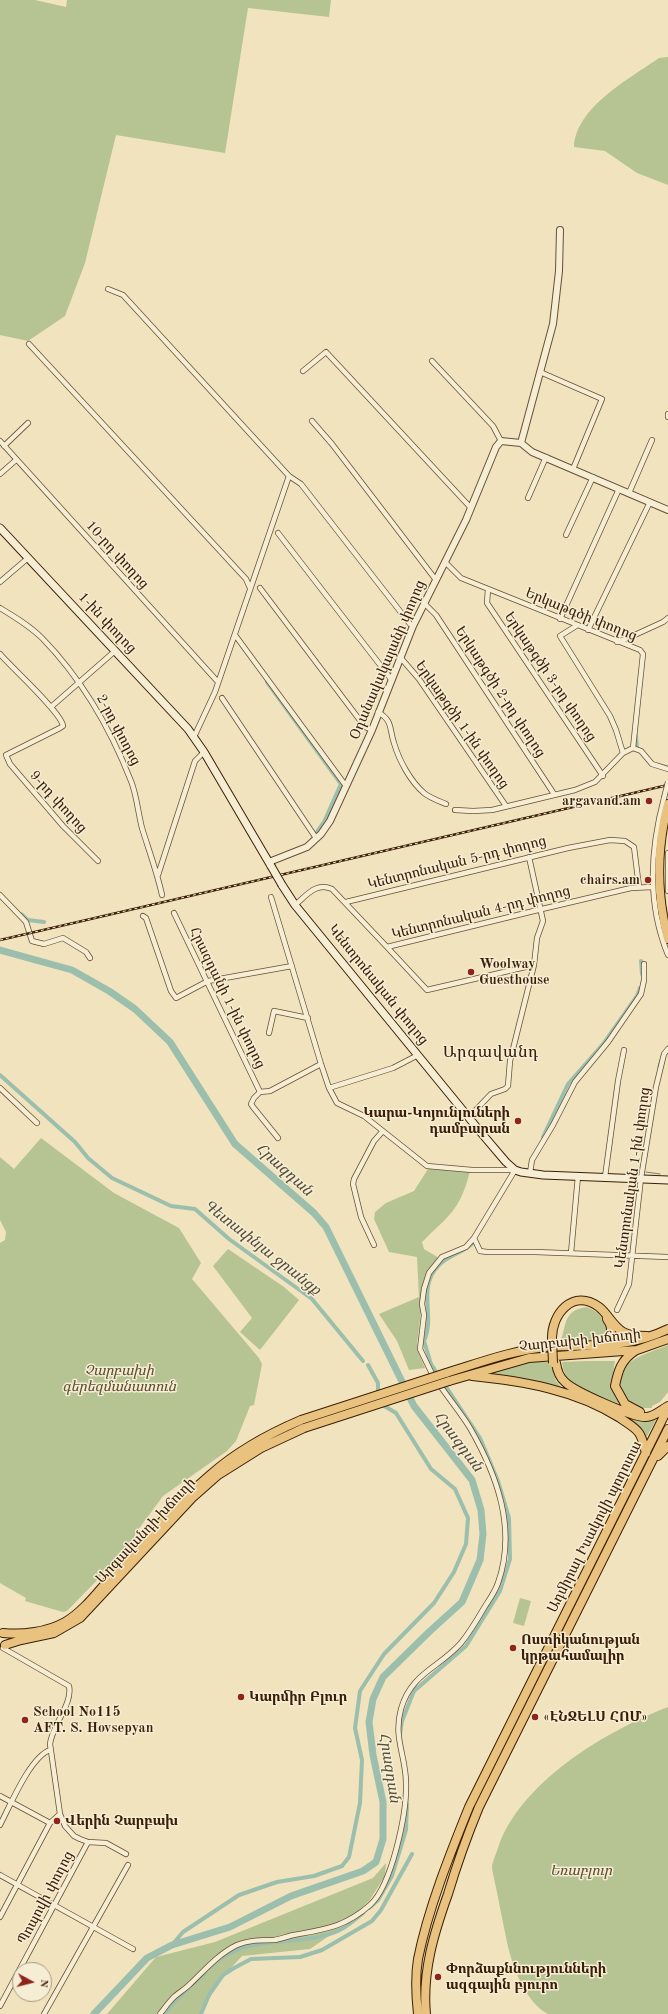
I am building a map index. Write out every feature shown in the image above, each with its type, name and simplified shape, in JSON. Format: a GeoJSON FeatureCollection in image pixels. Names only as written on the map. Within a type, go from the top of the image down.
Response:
{"type":"FeatureCollection","features":[{"type":"Feature","properties":{"kind":"highway"},"geometry":{"type":"LineString","coordinates":[[666,801],[659,844],[658,882],[660,907],[667,942]]}},
{"type":"Feature","properties":{"kind":"highway"},"geometry":{"type":"LineString","coordinates":[[668,827],[663,863],[663,882],[668,918]]}},
{"type":"Feature","properties":{"kind":"highway"},"geometry":{"type":"LineString","coordinates":[[576,1396],[558,1378],[555,1363],[552,1326],[557,1314],[566,1306],[580,1301],[592,1303],[599,1307],[623,1332],[633,1335],[654,1336]]}},
{"type":"Feature","properties":{"kind":"highway"},"geometry":{"type":"LineString","coordinates":[[553,1340],[555,1329],[561,1314],[570,1307],[585,1304],[594,1308],[608,1321],[611,1331],[609,1337],[603,1342],[586,1346]]}},
{"type":"Feature","properties":{"kind":"highway","name":"Չարբախի խճուղի"},"geometry":{"type":"LineString","coordinates":[[448,1377],[528,1350],[547,1347],[623,1344],[654,1336],[668,1330]]}},
{"type":"Feature","properties":{"kind":"highway","name":"Չարբախի խճուղի"},"geometry":{"type":"LineString","coordinates":[[448,1377],[469,1375],[529,1358],[637,1350],[668,1339]]}},
{"type":"Feature","properties":{"kind":"highway"},"geometry":{"type":"LineString","coordinates":[[637,1350],[627,1356],[621,1364],[615,1386],[618,1394],[625,1404],[643,1413],[657,1410],[668,1403]]}},
{"type":"Feature","properties":{"kind":"highway"},"geometry":{"type":"LineString","coordinates":[[555,1363],[560,1375],[570,1387],[631,1415],[646,1417],[652,1416],[668,1407]]}},
{"type":"Feature","properties":{"kind":"highway"},"geometry":{"type":"LineString","coordinates":[[469,1375],[515,1382],[576,1396],[612,1413],[635,1428],[640,1434],[646,1453]]}},
{"type":"Feature","properties":{"kind":"highway"},"geometry":{"type":"LineString","coordinates":[[303,1424],[448,1377]]}},
{"type":"Feature","properties":{"kind":"highway","name":"Ադմիրալ Իսակովի պողոտա"},"geometry":{"type":"LineString","coordinates":[[418,2014],[416,1983],[418,1960],[425,1931],[469,1807],[668,1407]]}},
{"type":"Feature","properties":{"kind":"highway","name":"Արգավանդի խճուղի"},"geometry":{"type":"LineString","coordinates":[[1,1632],[13,1634],[38,1631],[58,1625],[69,1619],[86,1604],[168,1516],[211,1474],[251,1444],[303,1424]]}},
{"type":"Feature","properties":{"kind":"highway","name":"Արգավանդի խճուղի"},"geometry":{"type":"LineString","coordinates":[[2,1648],[21,1640],[54,1633],[72,1624],[101,1598],[192,1498],[218,1475],[303,1424]]}},
{"type":"Feature","properties":{"kind":"highway","name":"Ադմիրալ Իսակովի պողոտա"},"geometry":{"type":"LineString","coordinates":[[426,2014],[425,1983],[434,1935],[465,1842],[480,1807],[668,1429]]}},
{"type":"Feature","properties":{"kind":"highway"},"geometry":{"type":"LineString","coordinates":[[653,1461],[668,1446]]}},
{"type":"Feature","properties":{"kind":"highway"},"geometry":{"type":"LineString","coordinates":[[1,1632],[6,1639],[2,1648]]}},
{"type":"Feature","properties":{"kind":"highway"},"geometry":{"type":"LineString","coordinates":[[416,1983],[425,1983]]}},
{"type":"Feature","properties":{"kind":"main road","name":"1-ին փողոց"},"geometry":{"type":"LineString","coordinates":[[0,528],[115,650],[194,737]]}},
{"type":"Feature","properties":{"kind":"main road","name":"Կենտրոնական փողոց"},"geometry":{"type":"LineString","coordinates":[[194,737],[295,905],[506,1162],[515,1170]]}},
{"type":"Feature","properties":{"kind":"main road"},"geometry":{"type":"LineString","coordinates":[[515,1170],[530,1173],[668,1180]]}},
{"type":"Feature","properties":{"kind":"street"},"geometry":{"type":"LineString","coordinates":[[521,443],[553,324],[559,271],[560,230]]}},
{"type":"Feature","properties":{"kind":"street"},"geometry":{"type":"LineString","coordinates":[[108,289],[123,295],[289,476],[301,484],[413,626]]}},
{"type":"Feature","properties":{"kind":"street"},"geometry":{"type":"LineString","coordinates":[[29,344],[246,579],[250,588]]}},
{"type":"Feature","properties":{"kind":"street"},"geometry":{"type":"LineString","coordinates":[[303,371],[326,352],[471,508]]}},
{"type":"Feature","properties":{"kind":"street"},"geometry":{"type":"LineString","coordinates":[[432,362],[493,426],[501,441],[521,443],[532,452],[668,510]]}},
{"type":"Feature","properties":{"kind":"street"},"geometry":{"type":"LineString","coordinates":[[540,372],[602,399],[573,469]]}},
{"type":"Feature","properties":{"kind":"street"},"geometry":{"type":"LineString","coordinates":[[312,421],[332,444],[436,580]]}},
{"type":"Feature","properties":{"kind":"street"},"geometry":{"type":"LineString","coordinates":[[4,446],[28,423]]}},
{"type":"Feature","properties":{"kind":"street"},"geometry":{"type":"LineString","coordinates":[[629,493],[652,440]]}},
{"type":"Feature","properties":{"kind":"street","name":"10-րդ փողոց"},"geometry":{"type":"LineString","coordinates":[[0,441],[218,682]]}},
{"type":"Feature","properties":{"kind":"street","name":"Օդանավակայանի փողոց"},"geometry":{"type":"LineString","coordinates":[[270,864],[307,847],[330,821],[372,730],[391,678],[413,626],[471,508],[496,447],[501,441]]}},
{"type":"Feature","properties":{"kind":"street"},"geometry":{"type":"LineString","coordinates":[[528,498],[546,457]]}},
{"type":"Feature","properties":{"kind":"street"},"geometry":{"type":"LineString","coordinates":[[0,474],[16,460]]}},
{"type":"Feature","properties":{"kind":"street"},"geometry":{"type":"LineString","coordinates":[[194,737],[218,682],[289,476]]}},
{"type":"Feature","properties":{"kind":"street"},"geometry":{"type":"LineString","coordinates":[[566,535],[593,477]]}},
{"type":"Feature","properties":{"kind":"street"},"geometry":{"type":"LineString","coordinates":[[560,619],[620,489]]}},
{"type":"Feature","properties":{"kind":"street"},"geometry":{"type":"LineString","coordinates":[[588,630],[650,502]]}},
{"type":"Feature","properties":{"kind":"street"},"geometry":{"type":"LineString","coordinates":[[278,533],[391,678]]}},
{"type":"Feature","properties":{"kind":"street"},"geometry":{"type":"LineString","coordinates":[[0,582],[28,558]]}},
{"type":"Feature","properties":{"kind":"street","name":"Երկաթգծի փողոց"},"geometry":{"type":"LineString","coordinates":[[445,562],[461,578],[576,626],[640,650],[643,654],[633,748]]}},
{"type":"Feature","properties":{"kind":"street"},"geometry":{"type":"LineString","coordinates":[[260,588],[365,727],[372,730]]}},
{"type":"Feature","properties":{"kind":"street","name":"Երկաթգծի 3-րդ փողոց"},"geometry":{"type":"LineString","coordinates":[[488,588],[487,603],[602,776]]}},
{"type":"Feature","properties":{"kind":"street","name":"Երկաթգծի 2-րդ փողոց"},"geometry":{"type":"LineString","coordinates":[[424,603],[436,615],[554,794]]}},
{"type":"Feature","properties":{"kind":"street","name":"2-րդ փողոց"},"geometry":{"type":"LineString","coordinates":[[0,608],[42,638],[80,683],[106,728],[132,782],[142,828],[158,875],[162,895]]}},
{"type":"Feature","properties":{"kind":"street"},"geometry":{"type":"LineString","coordinates":[[617,642],[639,634],[668,618]]}},
{"type":"Feature","properties":{"kind":"street"},"geometry":{"type":"LineString","coordinates":[[576,626],[560,636],[610,716],[623,753]]}},
{"type":"Feature","properties":{"kind":"street"},"geometry":{"type":"LineString","coordinates":[[235,635],[346,786]]}},
{"type":"Feature","properties":{"kind":"street"},"geometry":{"type":"LineString","coordinates":[[0,654],[51,707],[80,683],[115,650]]}},
{"type":"Feature","properties":{"kind":"street","name":"Երկաթգծի 1-ին փողոց"},"geometry":{"type":"LineString","coordinates":[[400,657],[419,679],[506,806]]}},
{"type":"Feature","properties":{"kind":"street"},"geometry":{"type":"LineString","coordinates":[[222,698],[316,838]]}},
{"type":"Feature","properties":{"kind":"street","name":"9-րդ փողոց"},"geometry":{"type":"LineString","coordinates":[[51,707],[62,722],[63,726],[6,755],[10,764],[30,789],[98,862]]}},
{"type":"Feature","properties":{"kind":"street"},"geometry":{"type":"LineString","coordinates":[[378,712],[387,717],[394,743],[403,765],[412,779],[424,793],[446,804]]}},
{"type":"Feature","properties":{"kind":"street"},"geometry":{"type":"LineString","coordinates":[[455,810],[492,810],[534,800],[595,782],[623,753],[633,748],[640,751],[652,764],[668,769]]}},
{"type":"Feature","properties":{"kind":"street"},"geometry":{"type":"LineString","coordinates":[[158,875],[195,761],[204,752]]}},
{"type":"Feature","properties":{"kind":"street"},"geometry":{"type":"LineString","coordinates":[[668,782],[666,801],[654,846],[652,887],[657,919],[667,942],[668,955]]}},
{"type":"Feature","properties":{"kind":"street","name":"Կենտրոնական 5-րդ փողոց"},"geometry":{"type":"LineString","coordinates":[[346,902],[528,857],[610,840],[625,841],[634,847],[639,887]]}},
{"type":"Feature","properties":{"kind":"street"},"geometry":{"type":"LineString","coordinates":[[668,853],[668,891]]}},
{"type":"Feature","properties":{"kind":"street"},"geometry":{"type":"LineString","coordinates":[[469,1117],[493,1092],[505,1089],[508,1086],[510,1061],[534,965],[536,942],[543,921],[542,909],[528,857]]}},
{"type":"Feature","properties":{"kind":"street"},"geometry":{"type":"LineString","coordinates":[[295,905],[313,889],[321,887],[332,889],[346,902]]}},
{"type":"Feature","properties":{"kind":"street","name":"Կենտրոնական 4-րդ փողոց"},"geometry":{"type":"LineString","coordinates":[[346,902],[387,947],[639,887],[652,887]]}},
{"type":"Feature","properties":{"kind":"street"},"geometry":{"type":"LineString","coordinates":[[0,895],[26,922],[32,940],[44,944],[63,938],[86,952],[90,958]]}},
{"type":"Feature","properties":{"kind":"street"},"geometry":{"type":"LineString","coordinates":[[271,897],[321,1064],[329,1088],[337,1103],[364,1116],[382,1132],[427,1166],[500,1171],[515,1170]]}},
{"type":"Feature","properties":{"kind":"street","name":"Հրազդանի 1-ին փողոց"},"geometry":{"type":"LineString","coordinates":[[174,914],[208,981],[260,1092]]}},
{"type":"Feature","properties":{"kind":"street"},"geometry":{"type":"LineString","coordinates":[[143,916],[146,918],[170,991],[176,998],[208,981],[292,966]]}},
{"type":"Feature","properties":{"kind":"street"},"geometry":{"type":"LineString","coordinates":[[387,947],[427,990],[534,965]]}},
{"type":"Feature","properties":{"kind":"street"},"geometry":{"type":"LineString","coordinates":[[530,1173],[532,1160],[554,1125],[574,1082],[608,1042],[641,994],[644,980],[644,964]]}},
{"type":"Feature","properties":{"kind":"street"},"geometry":{"type":"LineString","coordinates":[[269,1033],[274,1011],[308,1018]]}},
{"type":"Feature","properties":{"kind":"street","name":"Կենտրոնական 1-ին փողոց"},"geometry":{"type":"LineString","coordinates":[[617,1310],[629,1284],[641,1178],[656,1087],[664,1054],[668,1049]]}},
{"type":"Feature","properties":{"kind":"street"},"geometry":{"type":"LineString","coordinates":[[605,1177],[618,1081],[624,1050]]}},
{"type":"Feature","properties":{"kind":"street"},"geometry":{"type":"LineString","coordinates":[[329,1088],[393,1068],[418,1055]]}},
{"type":"Feature","properties":{"kind":"street"},"geometry":{"type":"LineString","coordinates":[[278,1138],[253,1107],[252,1100],[260,1092],[270,1091],[321,1064]]}},
{"type":"Feature","properties":{"kind":"street"},"geometry":{"type":"LineString","coordinates":[[0,1088],[37,1123]]}},
{"type":"Feature","properties":{"kind":"street"},"geometry":{"type":"LineString","coordinates":[[374,1245],[361,1217],[353,1184],[354,1179],[374,1141],[382,1132]]}},
{"type":"Feature","properties":{"kind":"street"},"geometry":{"type":"LineString","coordinates":[[160,2014],[173,1998],[189,1985],[203,1969],[238,1945],[257,1940],[276,1940],[327,1930],[345,1923],[372,1904],[390,1872],[393,1856],[404,1820],[406,1783],[397,1729],[401,1709],[415,1681],[448,1655],[473,1626],[498,1585],[505,1558],[507,1542],[504,1512],[484,1456],[470,1428],[429,1369],[420,1349],[424,1314],[422,1304],[423,1295],[429,1273],[442,1256],[466,1247],[474,1238],[515,1170]]}},
{"type":"Feature","properties":{"kind":"street"},"geometry":{"type":"LineString","coordinates":[[572,1253],[578,1176]]}},
{"type":"Feature","properties":{"kind":"street"},"geometry":{"type":"LineString","coordinates":[[474,1238],[480,1252],[572,1253],[668,1257]]}},
{"type":"Feature","properties":{"kind":"street"},"geometry":{"type":"LineString","coordinates":[[2,1648],[69,1686],[69,1699],[51,1736],[50,1750],[60,1814],[65,1826],[74,1836],[88,1842],[106,1843],[126,1854]]}},
{"type":"Feature","properties":{"kind":"street"},"geometry":{"type":"LineString","coordinates":[[0,1825],[35,1762],[45,1752],[50,1750]]}},
{"type":"Feature","properties":{"kind":"street"},"geometry":{"type":"LineString","coordinates":[[0,1796],[50,1823]]}},
{"type":"Feature","properties":{"kind":"street"},"geometry":{"type":"LineString","coordinates":[[0,1917],[50,1823],[60,1814]]}},
{"type":"Feature","properties":{"kind":"street","name":"Պոպովի փողոց"},"geometry":{"type":"LineString","coordinates":[[0,2006],[88,1842]]}},
{"type":"Feature","properties":{"kind":"street"},"geometry":{"type":"LineString","coordinates":[[44,2014],[92,1926],[128,1865]]}},
{"type":"Feature","properties":{"kind":"street"},"geometry":{"type":"LineString","coordinates":[[0,1875],[133,1949]]}},
{"type":"Feature","properties":{"kind":"green space"},"geometry":{"type":"Polygon","coordinates":[[[0,0],[35,0],[66,7],[67,0],[331,0],[329,17],[248,8],[225,153],[116,135],[85,263],[65,316],[28,341],[0,335],[0,0]]]}},
{"type":"Feature","properties":{"kind":"green space"},"geometry":{"type":"Polygon","coordinates":[[[668,57],[668,185],[637,173],[605,151],[574,147],[577,133],[584,119],[606,95],[659,58],[668,57]]]}},
{"type":"Feature","properties":{"kind":"green space","name":"Չարբախի գերեզմանատուն"},"geometry":{"type":"Polygon","coordinates":[[[41,1138],[114,1193],[179,1228],[201,1263],[192,1279],[259,1358],[262,1364],[254,1405],[250,1406],[236,1441],[227,1451],[163,1496],[135,1534],[135,1541],[67,1611],[63,1612],[25,1601],[26,1598],[0,1583],[0,1243],[5,1240],[6,1232],[0,1220],[0,1157],[14,1169],[41,1138]]]}},
{"type":"Feature","properties":{"kind":"green space"},"geometry":{"type":"Polygon","coordinates":[[[428,1169],[470,1171],[458,1204],[422,1242],[424,1249],[439,1258],[421,1311],[417,1344],[418,1351],[425,1368],[409,1370],[397,1341],[379,1314],[419,1297],[417,1257],[389,1252],[374,1219],[375,1212],[386,1203],[414,1191],[428,1169]]]}},
{"type":"Feature","properties":{"kind":"green space"},"geometry":{"type":"Polygon","coordinates":[[[228,1249],[284,1287],[299,1300],[260,1350],[240,1332],[252,1318],[213,1266],[228,1249]]]}},
{"type":"Feature","properties":{"kind":"green space"},"geometry":{"type":"Polygon","coordinates":[[[586,1307],[598,1313],[604,1319],[609,1332],[601,1341],[560,1343],[569,1316],[578,1309],[586,1307]]]}},
{"type":"Feature","properties":{"kind":"green space"},"geometry":{"type":"Polygon","coordinates":[[[668,1345],[668,1392],[660,1402],[652,1406],[652,1408],[641,1408],[628,1403],[620,1386],[620,1377],[623,1370],[635,1359],[668,1345]]]}},
{"type":"Feature","properties":{"kind":"green space"},"geometry":{"type":"Polygon","coordinates":[[[535,1361],[550,1362],[556,1381],[564,1390],[486,1373],[535,1361]]]}},
{"type":"Feature","properties":{"kind":"green space"},"geometry":{"type":"Polygon","coordinates":[[[615,1361],[611,1387],[624,1408],[573,1384],[568,1379],[564,1372],[562,1362],[615,1361]]]}},
{"type":"Feature","properties":{"kind":"green space"},"geometry":{"type":"Polygon","coordinates":[[[623,1415],[636,1419],[657,1418],[646,1438],[638,1426],[623,1415]]]}},
{"type":"Feature","properties":{"kind":"green space"},"geometry":{"type":"Polygon","coordinates":[[[520,1598],[531,1601],[524,1626],[513,1623],[520,1598]]]}},
{"type":"Feature","properties":{"kind":"green space","name":"Եռաբլուր"},"geometry":{"type":"Polygon","coordinates":[[[668,1707],[668,2014],[548,2014],[532,2001],[520,1980],[511,1958],[492,1870],[492,1864],[498,1848],[509,1824],[525,1802],[545,1781],[568,1762],[593,1745],[618,1730],[668,1707]]]}},
{"type":"Feature","properties":{"kind":"green space"},"geometry":{"type":"Polygon","coordinates":[[[386,1863],[385,1876],[369,1901],[339,1929],[310,1949],[242,1956],[218,1982],[201,2014],[107,2014],[156,1957],[215,1942],[373,1878],[386,1863]]]}},
{"type":"Feature","properties":{"kind":"waterway"},"geometry":{"type":"LineString","coordinates":[[267,682],[341,784],[324,822],[317,832]]}},
{"type":"Feature","properties":{"kind":"waterway"},"geometry":{"type":"LineString","coordinates":[[636,736],[637,748]]}},
{"type":"Feature","properties":{"kind":"waterway"},"geometry":{"type":"LineString","coordinates":[[21,914],[28,920],[44,922]]}},
{"type":"Feature","properties":{"kind":"waterway","name":"Հրազդան"},"geometry":{"type":"LineString","coordinates":[[0,950],[72,970],[109,991],[135,1009],[170,1042],[235,1144],[314,1213],[326,1227],[414,1406],[472,1480],[481,1510],[483,1534],[480,1560],[462,1602],[383,1677],[373,1699],[369,1722],[373,1755],[383,1802],[383,1839],[376,1862],[363,1871],[291,1896],[230,1927],[172,1945],[147,1958],[94,2014]]}},
{"type":"Feature","properties":{"kind":"waterway"},"geometry":{"type":"LineString","coordinates":[[641,961],[642,974]]}},
{"type":"Feature","properties":{"kind":"waterway"},"geometry":{"type":"LineString","coordinates":[[543,1137],[568,1084],[604,1043],[637,996],[640,988]]}},
{"type":"Feature","properties":{"kind":"waterway"},"geometry":{"type":"LineString","coordinates":[[658,1067],[660,1060]]}},
{"type":"Feature","properties":{"kind":"waterway","name":"Գետափնյա ջրանցք"},"geometry":{"type":"LineString","coordinates":[[0,1075],[75,1142],[88,1158],[112,1178],[171,1206],[195,1209],[229,1239],[312,1299],[363,1361]]}},
{"type":"Feature","properties":{"kind":"waterway"},"geometry":{"type":"LineString","coordinates":[[646,1172],[660,1174]]}},
{"type":"Feature","properties":{"kind":"waterway"},"geometry":{"type":"LineString","coordinates":[[629,1173],[641,1173]]}},
{"type":"Feature","properties":{"kind":"waterway"},"geometry":{"type":"LineString","coordinates":[[400,1734],[402,1721],[414,1691],[466,1646],[500,1591],[510,1559],[509,1518],[498,1481],[480,1438],[431,1364],[424,1341],[428,1321],[427,1292],[432,1274],[439,1265],[473,1243]]}},
{"type":"Feature","properties":{"kind":"waterway","name":"Գետափնյա ջրանցք"},"geometry":{"type":"LineString","coordinates":[[368,1365],[378,1383],[378,1396]]}},
{"type":"Feature","properties":{"kind":"waterway","name":"Գետափնյա ջրանցք"},"geometry":{"type":"LineString","coordinates":[[172,1945],[183,1932],[239,1895],[277,1882],[314,1876],[342,1866],[349,1857],[360,1803],[362,1760],[355,1728],[360,1691],[384,1654],[434,1603],[454,1572],[466,1544],[468,1518],[455,1489],[431,1469],[396,1413],[381,1404]]}},
{"type":"Feature","properties":{"kind":"waterway"},"geometry":{"type":"LineString","coordinates":[[369,1908],[378,1900],[392,1876],[406,1830],[407,1804]]}},
{"type":"Feature","properties":{"kind":"waterway"},"geometry":{"type":"LineString","coordinates":[[201,2014],[209,1995],[223,1975],[234,1968],[251,1959],[300,1957],[322,1950],[372,1921],[381,1910],[412,1854]]}},
{"type":"Feature","properties":{"kind":"waterway"},"geometry":{"type":"LineString","coordinates":[[209,1968],[224,1956],[240,1949],[273,1942],[324,1936],[340,1930],[363,1913]]}},
{"type":"Feature","properties":{"kind":"waterway"},"geometry":{"type":"LineString","coordinates":[[164,2014],[174,2002],[205,1973]]}},
{"type":"Feature","properties":{"kind":"railway"},"geometry":{"type":"LineString","coordinates":[[0,940],[668,785]]}},
{"type":"Feature","properties":{"kind":"place","name":"argavand.am"},"geometry":{"type":"Point","coordinates":[649,801]}},
{"type":"Feature","properties":{"kind":"place","name":"chairs.am"},"geometry":{"type":"Point","coordinates":[648,880]}},
{"type":"Feature","properties":{"kind":"place","name":"Woolway Guesthouse"},"geometry":{"type":"Point","coordinates":[471,972]}},
{"type":"Feature","properties":{"kind":"place","name":"Կարա-Կոյունլուների դամբարան"},"geometry":{"type":"Point","coordinates":[518,1121]}},
{"type":"Feature","properties":{"kind":"place","name":"Ոստիկանության կրթահամալիր"},"geometry":{"type":"Point","coordinates":[513,1648]}},
{"type":"Feature","properties":{"kind":"place","name":"Կարմիր Բլուր"},"geometry":{"type":"Point","coordinates":[241,1697]}},
{"type":"Feature","properties":{"kind":"place","name":"«ԷՆՋԵԼՍ ՀՈՄ»"},"geometry":{"type":"Point","coordinates":[535,1717]}},
{"type":"Feature","properties":{"kind":"place","name":"School No115 AFT. S. Hovsepyan"},"geometry":{"type":"Point","coordinates":[25,1720]}},
{"type":"Feature","properties":{"kind":"place","name":"Վերին Չարբախ"},"geometry":{"type":"Point","coordinates":[57,1821]}},
{"type":"Feature","properties":{"kind":"place","name":"Փորձաքննությունների ազգային բյուրո"},"geometry":{"type":"Point","coordinates":[438,1977]}},
{"type":"Feature","properties":{"kind":"district","name":"Արգավանդ"},"geometry":{"type":"Point","coordinates":[491,1053]}}]}
